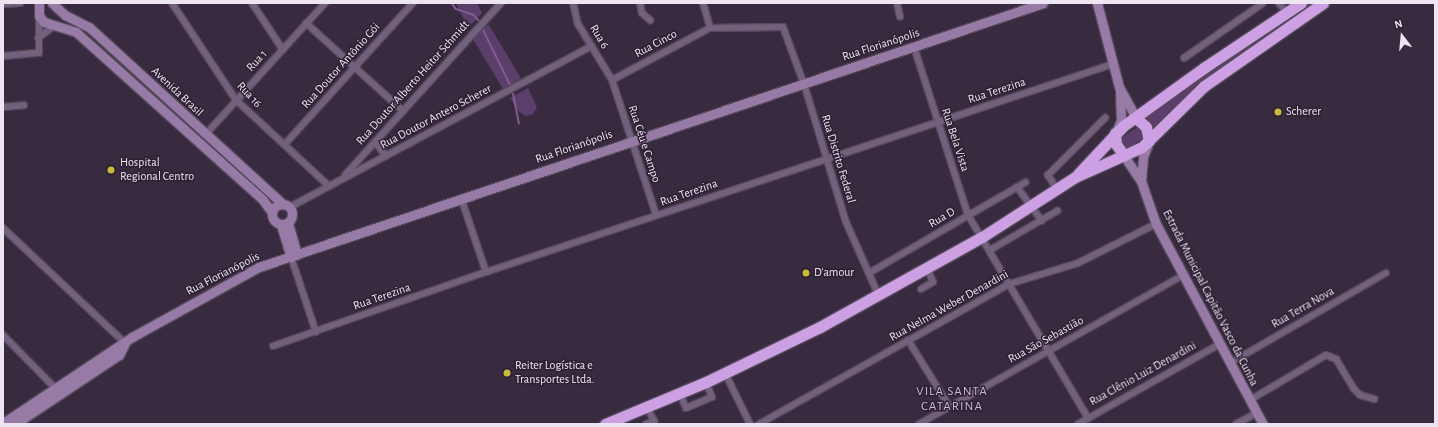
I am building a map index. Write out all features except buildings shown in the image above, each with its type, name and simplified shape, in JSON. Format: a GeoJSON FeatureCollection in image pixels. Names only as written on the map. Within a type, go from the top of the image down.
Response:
{"type":"FeatureCollection","features":[{"type":"Feature","properties":{"kind":"highway"},"geometry":{"type":"LineString","coordinates":[[1075,177],[1115,133],[1205,66],[1301,3]]}},
{"type":"Feature","properties":{"kind":"highway"},"geometry":{"type":"LineString","coordinates":[[605,424],[618,422],[647,407],[706,382],[879,296],[982,237],[1075,177],[1124,156],[1149,141],[1204,86],[1323,3]]}},
{"type":"Feature","properties":{"kind":"highway"},"geometry":{"type":"LineString","coordinates":[[1136,118],[1146,127],[1149,141]]}},
{"type":"Feature","properties":{"kind":"highway"},"geometry":{"type":"LineString","coordinates":[[1115,133],[1116,144],[1124,156]]}},
{"type":"Feature","properties":{"kind":"street"},"geometry":{"type":"LineString","coordinates":[[3,4],[20,3]]}},
{"type":"Feature","properties":{"kind":"street"},"geometry":{"type":"LineString","coordinates":[[3,56],[39,53],[39,3]]}},
{"type":"Feature","properties":{"kind":"street","name":"Rua 16"},"geometry":{"type":"LineString","coordinates":[[172,3],[236,100],[329,186]]}},
{"type":"Feature","properties":{"kind":"street"},"geometry":{"type":"LineString","coordinates":[[252,3],[283,50]]}},
{"type":"Feature","properties":{"kind":"street","name":"Rua 1"},"geometry":{"type":"LineString","coordinates":[[206,134],[325,3]]}},
{"type":"Feature","properties":{"kind":"street","name":"Rua Doutor Antônio Gói"},"geometry":{"type":"LineString","coordinates":[[285,144],[413,3]]}},
{"type":"Feature","properties":{"kind":"street","name":"Rua Doutor Alberto Heitor Schmidt"},"geometry":{"type":"LineString","coordinates":[[342,179],[501,3]]}},
{"type":"Feature","properties":{"kind":"street","name":"Rua 6"},"geometry":{"type":"LineString","coordinates":[[573,3],[578,24],[612,80]]}},
{"type":"Feature","properties":{"kind":"street"},"geometry":{"type":"LineString","coordinates":[[640,3],[642,13],[650,20]]}},
{"type":"Feature","properties":{"kind":"street"},"geometry":{"type":"LineString","coordinates":[[703,3],[710,28]]}},
{"type":"Feature","properties":{"kind":"street"},"geometry":{"type":"LineString","coordinates":[[896,3],[900,17]]}},
{"type":"Feature","properties":{"kind":"street","name":"Rua Florianópolis"},"geometry":{"type":"LineString","coordinates":[[8,421],[58,391],[151,326],[252,271],[632,140],[804,84],[1043,3]]}},
{"type":"Feature","properties":{"kind":"street"},"geometry":{"type":"LineString","coordinates":[[1096,3],[1119,87],[1121,120],[1115,133]]}},
{"type":"Feature","properties":{"kind":"street"},"geometry":{"type":"LineString","coordinates":[[1184,58],[1264,3]]}},
{"type":"Feature","properties":{"kind":"street"},"geometry":{"type":"LineString","coordinates":[[1279,3],[1287,13]]}},
{"type":"Feature","properties":{"kind":"street"},"geometry":{"type":"LineString","coordinates":[[38,38],[54,26],[59,19],[54,5]]}},
{"type":"Feature","properties":{"kind":"street","name":"Avenida Brasil"},"geometry":{"type":"LineString","coordinates":[[54,5],[89,27],[179,110],[286,205],[292,213],[284,224]]}},
{"type":"Feature","properties":{"kind":"street","name":"Avenida Brasil"},"geometry":{"type":"LineString","coordinates":[[39,16],[54,26],[76,32],[263,200],[271,211],[273,220],[284,224]]}},
{"type":"Feature","properties":{"kind":"street"},"geometry":{"type":"LineString","coordinates":[[306,23],[403,111]]}},
{"type":"Feature","properties":{"kind":"street","name":"Rua Distrito Federal"},"geometry":{"type":"LineString","coordinates":[[710,28],[783,26],[804,84],[846,222],[879,296]]}},
{"type":"Feature","properties":{"kind":"street","name":"Rua Cinco"},"geometry":{"type":"LineString","coordinates":[[612,80],[710,28]]}},
{"type":"Feature","properties":{"kind":"street","name":"Rua Doutor Antero Scherer"},"geometry":{"type":"LineString","coordinates":[[286,205],[329,186],[592,46]]}},
{"type":"Feature","properties":{"kind":"street","name":"Rua Bela Vista"},"geometry":{"type":"LineString","coordinates":[[914,47],[968,215],[1088,418]]}},
{"type":"Feature","properties":{"kind":"street","name":"Rua Terezina"},"geometry":{"type":"LineString","coordinates":[[273,346],[486,272],[1113,64]]}},
{"type":"Feature","properties":{"kind":"street","name":"Rua Céu e Campo"},"geometry":{"type":"LineString","coordinates":[[612,80],[656,216]]}},
{"type":"Feature","properties":{"kind":"street"},"geometry":{"type":"LineString","coordinates":[[1119,87],[1136,118]]}},
{"type":"Feature","properties":{"kind":"street"},"geometry":{"type":"LineString","coordinates":[[3,107],[24,105]]}},
{"type":"Feature","properties":{"kind":"street"},"geometry":{"type":"LineString","coordinates":[[172,118],[179,110]]}},
{"type":"Feature","properties":{"kind":"street"},"geometry":{"type":"LineString","coordinates":[[1056,189],[1048,175],[1104,118]]}},
{"type":"Feature","properties":{"kind":"street","name":"Estrada Municipal Capitão Vasco da Cunha"},"geometry":{"type":"LineString","coordinates":[[1141,180],[1143,157],[1149,141]]}},
{"type":"Feature","properties":{"kind":"street"},"geometry":{"type":"LineString","coordinates":[[375,142],[386,156]]}},
{"type":"Feature","properties":{"kind":"street","name":"Estrada Municipal Capitão Vasco da Cunha"},"geometry":{"type":"LineString","coordinates":[[1124,156],[1141,180],[1156,224],[1263,424]]}},
{"type":"Feature","properties":{"kind":"street","name":"Rua D"},"geometry":{"type":"LineString","coordinates":[[868,273],[1026,182]]}},
{"type":"Feature","properties":{"kind":"street"},"geometry":{"type":"LineString","coordinates":[[1017,186],[1042,221]]}},
{"type":"Feature","properties":{"kind":"street"},"geometry":{"type":"LineString","coordinates":[[461,198],[486,272]]}},
{"type":"Feature","properties":{"kind":"street"},"geometry":{"type":"LineString","coordinates":[[271,211],[274,206],[286,205]]}},
{"type":"Feature","properties":{"kind":"street"},"geometry":{"type":"LineString","coordinates":[[990,250],[1057,211]]}},
{"type":"Feature","properties":{"kind":"street","name":"Avenida Brasil"},"geometry":{"type":"LineString","coordinates":[[284,224],[294,256]]}},
{"type":"Feature","properties":{"kind":"street","name":"Rua Nelma Weber Denardini"},"geometry":{"type":"LineString","coordinates":[[759,424],[1010,284],[1078,263],[1156,224]]}},
{"type":"Feature","properties":{"kind":"street"},"geometry":{"type":"LineString","coordinates":[[3,228],[125,343]]}},
{"type":"Feature","properties":{"kind":"street"},"geometry":{"type":"LineString","coordinates":[[294,256],[316,332]]}},
{"type":"Feature","properties":{"kind":"street"},"geometry":{"type":"LineString","coordinates":[[921,289],[933,282],[927,268]]}},
{"type":"Feature","properties":{"kind":"street","name":"Rua Terra Nova"},"geometry":{"type":"LineString","coordinates":[[1230,363],[1386,273]]}},
{"type":"Feature","properties":{"kind":"street","name":"Rua São Sebastião"},"geometry":{"type":"LineString","coordinates":[[919,424],[1183,275]]}},
{"type":"Feature","properties":{"kind":"street"},"geometry":{"type":"LineString","coordinates":[[3,335],[58,391]]}},
{"type":"Feature","properties":{"kind":"street"},"geometry":{"type":"LineString","coordinates":[[908,340],[949,406]]}},
{"type":"Feature","properties":{"kind":"street","name":"Rua Clênio Luiz Denardini"},"geometry":{"type":"LineString","coordinates":[[1078,424],[1220,344]]}},
{"type":"Feature","properties":{"kind":"street"},"geometry":{"type":"LineString","coordinates":[[1250,400],[1326,355],[1336,359],[1354,389],[1360,395],[1374,399]]}},
{"type":"Feature","properties":{"kind":"street"},"geometry":{"type":"LineString","coordinates":[[725,373],[750,424]]}},
{"type":"Feature","properties":{"kind":"street"},"geometry":{"type":"LineString","coordinates":[[680,394],[686,408],[712,397],[706,382]]}},
{"type":"Feature","properties":{"kind":"street"},"geometry":{"type":"LineString","coordinates":[[646,424],[654,421],[647,407]]}},
{"type":"Feature","properties":{"kind":"street"},"geometry":{"type":"LineString","coordinates":[[1236,424],[1257,413]]}},
{"type":"Feature","properties":{"kind":"shaded area"},"geometry":{"type":"Polygon","coordinates":[[[456,3],[477,3],[482,13],[468,28],[456,3]]]}},
{"type":"Feature","properties":{"kind":"shaded area"},"geometry":{"type":"Polygon","coordinates":[[[1308,3],[1316,3],[1152,129],[1150,124],[1142,119],[1308,3]]]}},
{"type":"Feature","properties":{"kind":"shaded area"},"geometry":{"type":"Polygon","coordinates":[[[489,25],[521,78],[503,89],[471,36],[489,25]]]}},
{"type":"Feature","properties":{"kind":"shaded area"},"geometry":{"type":"Polygon","coordinates":[[[528,88],[537,107],[533,114],[526,116],[519,112],[510,98],[528,88]]]}},
{"type":"Feature","properties":{"kind":"shaded area"},"geometry":{"type":"Polygon","coordinates":[[[1136,128],[1143,131],[1142,139],[1126,149],[1122,148],[1122,138],[1136,128]]]}},
{"type":"Feature","properties":{"kind":"waterway"},"geometry":{"type":"LineString","coordinates":[[452,3],[456,9],[474,15],[481,23]]}},
{"type":"Feature","properties":{"kind":"waterway"},"geometry":{"type":"LineString","coordinates":[[482,27],[511,86]]}},
{"type":"Feature","properties":{"kind":"waterway"},"geometry":{"type":"LineString","coordinates":[[513,91],[519,123]]}},
{"type":"Feature","properties":{"kind":"place","name":"Scherer"},"geometry":{"type":"Point","coordinates":[1278,112]}},
{"type":"Feature","properties":{"kind":"place","name":"Hospital Regional Centro"},"geometry":{"type":"Point","coordinates":[111,170]}},
{"type":"Feature","properties":{"kind":"place","name":"D'amour"},"geometry":{"type":"Point","coordinates":[806,273]}},
{"type":"Feature","properties":{"kind":"place","name":"Reiter Logística e Transportes Ltda."},"geometry":{"type":"Point","coordinates":[507,373]}},
{"type":"Feature","properties":{"kind":"district","name":"VILA SANTA CATARINA"},"geometry":{"type":"Point","coordinates":[952,400]}}]}
